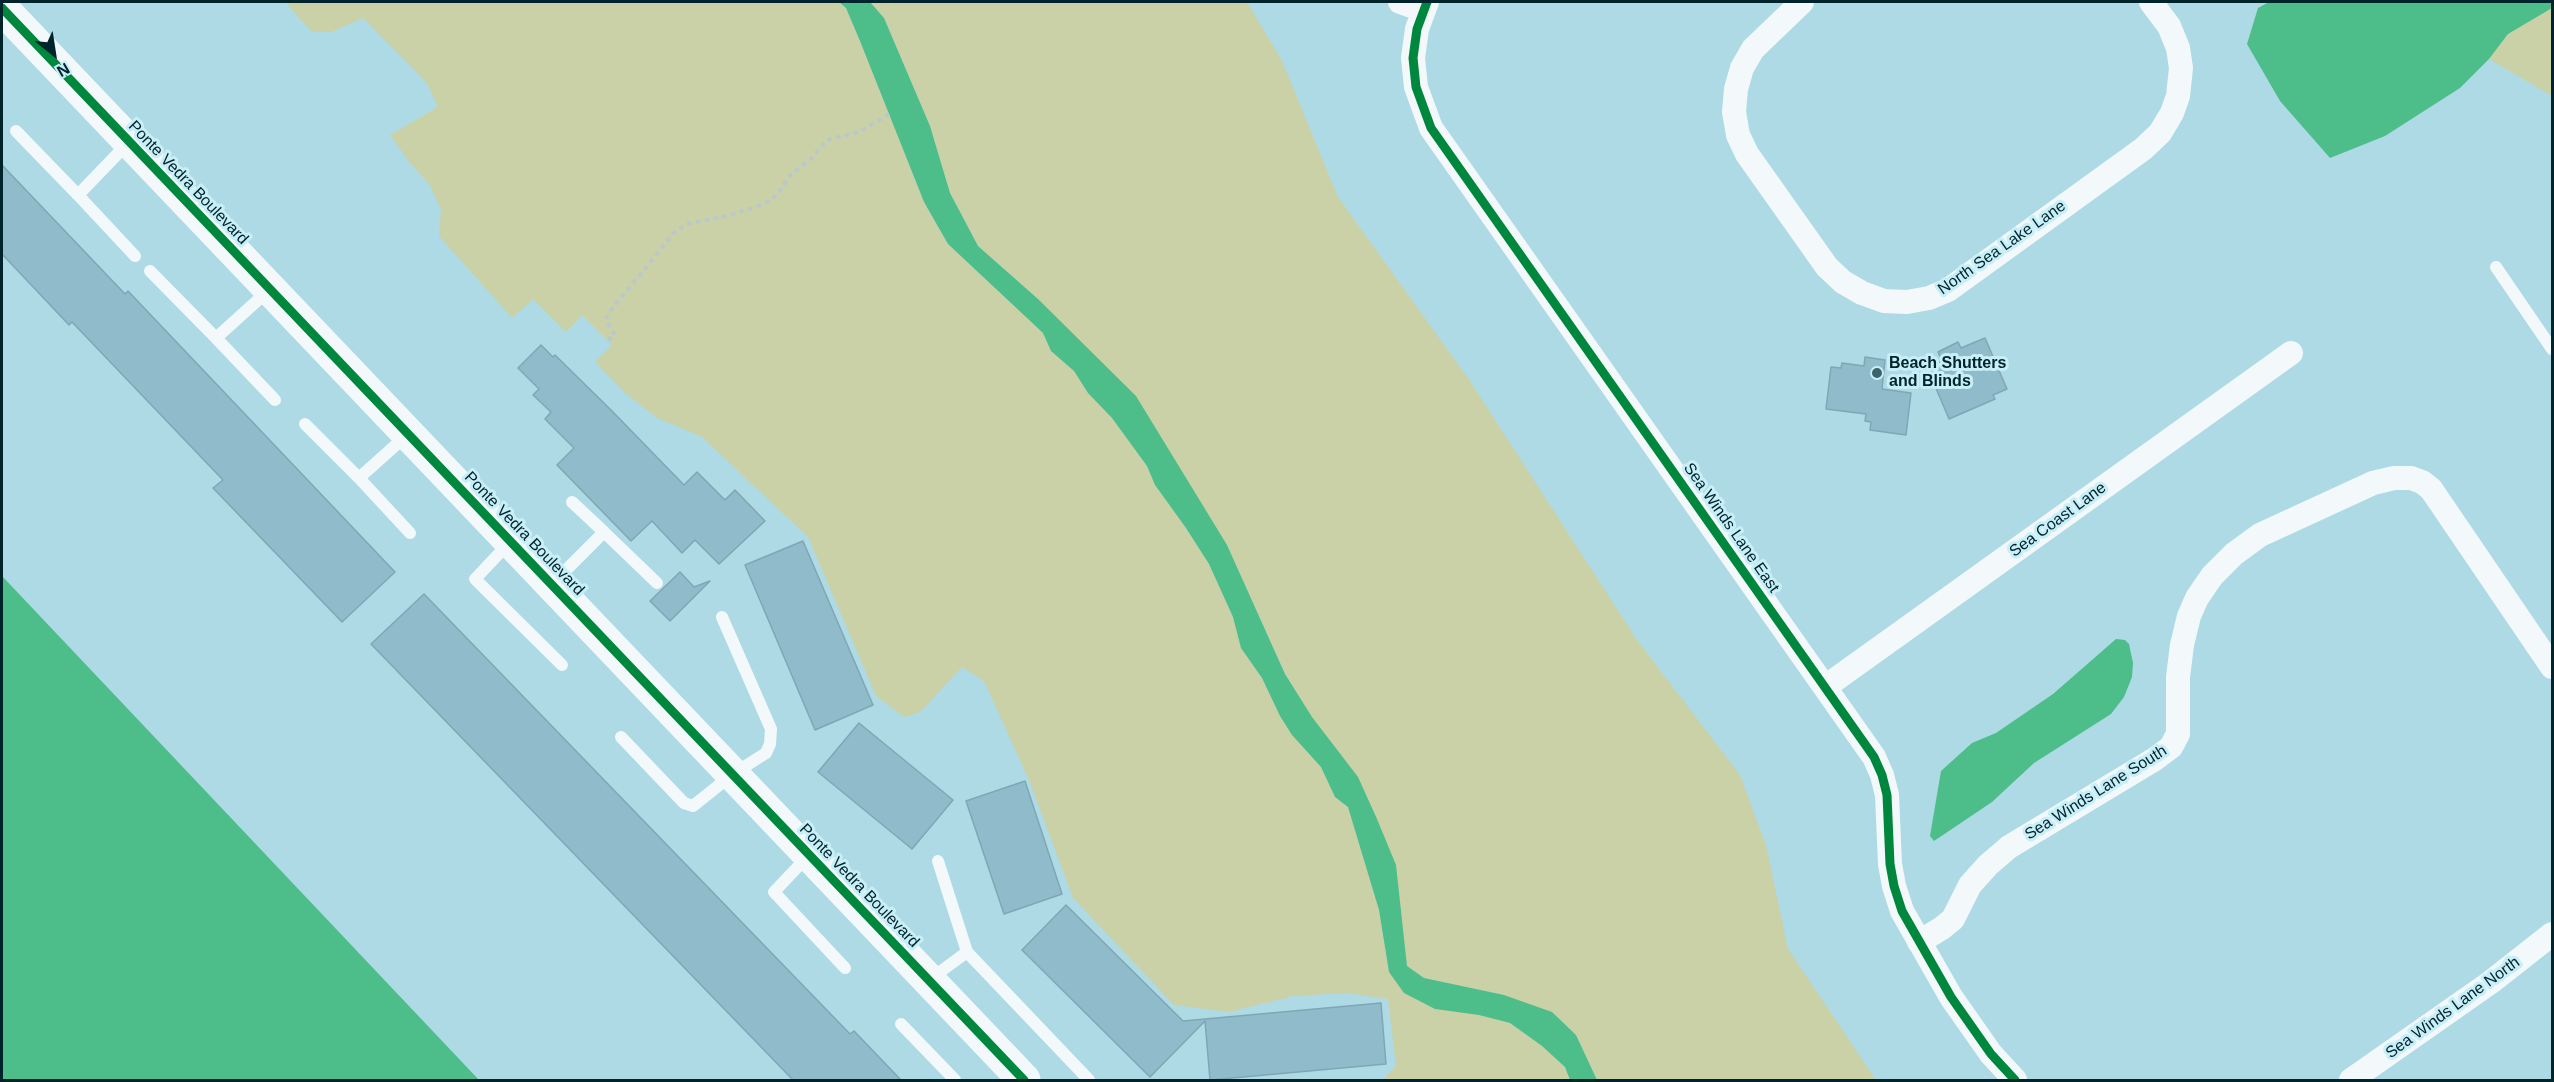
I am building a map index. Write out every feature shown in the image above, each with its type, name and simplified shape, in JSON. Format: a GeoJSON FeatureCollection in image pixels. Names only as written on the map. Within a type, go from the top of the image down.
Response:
{"type":"FeatureCollection","features":[{"type":"Feature","properties":{"kind":"street"},"geometry":{"type":"LineString","coordinates":[[1400,2],[1425,6]]}},
{"type":"Feature","properties":{"kind":"street","name":"North Sea Lake Lane"},"geometry":{"type":"LineString","coordinates":[[1802,2],[1753,49],[1742,68],[1736,89],[1734,112],[1738,135],[1747,153],[1827,267],[1843,282],[1862,293],[1884,301],[1907,302],[1929,298],[1948,290],[2143,149],[2160,133],[2172,113],[2178,96],[2181,68],[2178,48],[2169,26],[2151,2]]}},
{"type":"Feature","properties":{"kind":"street","name":"Sea Winds Lane East"},"geometry":{"type":"LineString","coordinates":[[1425,6],[1417,29],[1413,58],[1416,87],[1431,128],[1874,757],[1887,795],[1890,864],[1902,911],[1963,1015],[1990,1054],[2015,1080]]}},
{"type":"Feature","properties":{"kind":"street","name":"Ponte Vedra Boulevard"},"geometry":{"type":"LineString","coordinates":[[2,8],[929,980],[1014,1077]]}},
{"type":"Feature","properties":{"kind":"street","name":"Sea Coast Lane"},"geometry":{"type":"LineString","coordinates":[[1825,687],[2291,353]]}},
{"type":"Feature","properties":{"kind":"street","name":"Sea Winds Lane South"},"geometry":{"type":"LineString","coordinates":[[1919,942],[1953,919],[1970,885],[2009,847],[2155,759],[2171,747],[2178,734],[2178,677],[2182,645],[2197,598],[2212,576],[2234,554],[2260,535],[2373,483],[2394,478],[2411,478],[2422,482],[2435,494],[2553,667]]}},
{"type":"Feature","properties":{"kind":"street","name":"Sea Winds Lane North"},"geometry":{"type":"LineString","coordinates":[[2351,1080],[2481,989],[2553,934]]}},
{"type":"Feature","properties":{"kind":"lane"},"geometry":{"type":"LineString","coordinates":[[16,131],[135,256]]}},
{"type":"Feature","properties":{"kind":"lane"},"geometry":{"type":"LineString","coordinates":[[78,195],[129,142]]}},
{"type":"Feature","properties":{"kind":"lane"},"geometry":{"type":"LineString","coordinates":[[2496,267],[2553,349]]}},
{"type":"Feature","properties":{"kind":"lane"},"geometry":{"type":"LineString","coordinates":[[150,271],[275,400]]}},
{"type":"Feature","properties":{"kind":"lane"},"geometry":{"type":"LineString","coordinates":[[216,338],[269,290]]}},
{"type":"Feature","properties":{"kind":"lane"},"geometry":{"type":"LineString","coordinates":[[305,424],[410,532]]}},
{"type":"Feature","properties":{"kind":"lane"},"geometry":{"type":"LineString","coordinates":[[359,478],[408,434]]}},
{"type":"Feature","properties":{"kind":"lane"},"geometry":{"type":"LineString","coordinates":[[572,502],[657,583]]}},
{"type":"Feature","properties":{"kind":"lane"},"geometry":{"type":"LineString","coordinates":[[551,584],[604,532]]}},
{"type":"Feature","properties":{"kind":"lane"},"geometry":{"type":"LineString","coordinates":[[510,542],[475,579],[562,665]]}},
{"type":"Feature","properties":{"kind":"lane"},"geometry":{"type":"LineString","coordinates":[[621,737],[684,803],[693,806],[733,774],[766,753],[770,744],[771,729],[722,617]]}},
{"type":"Feature","properties":{"kind":"lane"},"geometry":{"type":"LineString","coordinates":[[809,855],[774,892],[845,968]]}},
{"type":"Feature","properties":{"kind":"lane"},"geometry":{"type":"LineString","coordinates":[[938,861],[967,952],[1089,1080]]}},
{"type":"Feature","properties":{"kind":"lane"},"geometry":{"type":"LineString","coordinates":[[929,980],[967,952]]}},
{"type":"Feature","properties":{"kind":"lane"},"geometry":{"type":"LineString","coordinates":[[902,1024],[955,1080]]}},
{"type":"Feature","properties":{"kind":"path"},"geometry":{"type":"LineString","coordinates":[[608,340],[615,335],[606,321],[608,314],[673,234],[686,224],[731,215],[764,204],[778,194],[791,174],[810,160],[827,140],[859,132],[889,114]]}},
{"type":"Feature","properties":{"kind":"shaded area"},"geometry":{"type":"Polygon","coordinates":[[[285,2],[839,2],[846,8],[924,202],[948,244],[1043,333],[1051,351],[1074,371],[1088,393],[1112,418],[1147,466],[1155,485],[1209,564],[1233,617],[1241,648],[1262,678],[1280,716],[1292,735],[1321,767],[1335,797],[1348,807],[1379,910],[1389,973],[1479,1015],[1510,1023],[1542,1046],[1565,1067],[1570,1080],[1383,1080],[1396,1066],[1388,999],[1347,993],[1294,996],[1229,1012],[1174,1005],[1073,898],[1029,780],[984,681],[962,667],[920,712],[904,717],[876,696],[808,537],[702,437],[657,418],[625,393],[595,362],[612,345],[582,315],[566,332],[533,299],[512,318],[439,236],[441,210],[430,185],[410,163],[390,135],[438,107],[427,83],[363,18],[331,32],[312,32],[285,2]]]}},
{"type":"Feature","properties":{"kind":"shaded area"},"geometry":{"type":"Polygon","coordinates":[[[839,2],[870,2],[884,18],[930,126],[950,193],[978,246],[1038,299],[1136,396],[1227,545],[1285,674],[1312,717],[1358,777],[1377,819],[1396,865],[1407,966],[1424,978],[1504,995],[1552,1012],[1576,1035],[1597,1080],[1570,1080],[1565,1067],[1542,1046],[1510,1023],[1479,1015],[1435,1009],[1404,993],[1389,972],[1379,910],[1348,807],[1335,797],[1321,767],[1292,735],[1280,716],[1262,678],[1241,648],[1233,617],[1209,564],[1155,485],[1147,466],[1112,418],[1088,393],[1074,371],[1051,351],[1043,333],[948,244],[924,202],[846,8],[839,2]]]}},
{"type":"Feature","properties":{"kind":"shaded area"},"geometry":{"type":"Polygon","coordinates":[[[870,2],[1247,2],[1282,61],[1338,197],[1470,381],[1637,640],[1740,775],[1766,845],[1788,949],[1876,1080],[1597,1080],[1576,1035],[1504,995],[1424,978],[1406,966],[1396,865],[1285,674],[1227,545],[1038,299],[978,246],[950,193],[930,126],[884,18],[870,2]]]}},
{"type":"Feature","properties":{"kind":"shaded area"},"geometry":{"type":"Polygon","coordinates":[[[2269,2],[2552,2],[2552,8],[2508,34],[2489,59],[2460,88],[2385,136],[2330,158],[2280,101],[2247,44],[2258,8],[2269,2]]]}},
{"type":"Feature","properties":{"kind":"shaded area"},"geometry":{"type":"Polygon","coordinates":[[[2552,8],[2552,96],[2489,59],[2508,34],[2552,8]]]}},
{"type":"Feature","properties":{"kind":"shaded area"},"geometry":{"type":"Polygon","coordinates":[[[2,576],[479,1080],[2,1080],[2,576]]]}},
{"type":"Feature","properties":{"kind":"shaded area"},"geometry":{"type":"Polygon","coordinates":[[[2116,639],[2125,640],[2129,644],[2133,663],[2132,677],[2124,697],[2111,714],[2034,763],[1992,802],[1934,841],[1930,836],[1941,771],[1972,743],[1996,733],[2053,694],[2116,639]]]}},
{"type":"Feature","properties":{"kind":"building"},"geometry":{"type":"Polygon","coordinates":[[[2,165],[125,294],[128,291],[395,572],[342,622],[213,488],[223,480],[72,322],[69,325],[2,254],[2,165]]]}},
{"type":"Feature","properties":{"kind":"building"},"geometry":{"type":"Polygon","coordinates":[[[1985,338],[2007,389],[1993,395],[1995,399],[1949,419],[1927,367],[1942,361],[1938,352],[1958,342],[1961,348],[1985,338]]]}},
{"type":"Feature","properties":{"kind":"building"},"geometry":{"type":"Polygon","coordinates":[[[541,345],[553,357],[555,355],[684,485],[697,472],[725,500],[735,490],[765,521],[719,564],[695,540],[682,553],[652,521],[631,541],[557,465],[574,448],[545,419],[551,412],[533,395],[539,389],[518,368],[541,345]]]}},
{"type":"Feature","properties":{"kind":"building"},"geometry":{"type":"Polygon","coordinates":[[[1865,357],[1885,360],[1882,389],[1911,393],[1906,435],[1870,430],[1871,422],[1865,421],[1866,414],[1826,409],[1831,367],[1841,368],[1842,363],[1864,366],[1865,357]]]}},
{"type":"Feature","properties":{"kind":"building"},"geometry":{"type":"Polygon","coordinates":[[[803,541],[873,705],[815,730],[745,565],[803,541]]]}},
{"type":"Feature","properties":{"kind":"building"},"geometry":{"type":"Polygon","coordinates":[[[680,572],[694,587],[710,581],[670,621],[650,601],[680,572]]]}},
{"type":"Feature","properties":{"kind":"building"},"geometry":{"type":"Polygon","coordinates":[[[424,594],[850,1034],[854,1031],[901,1080],[793,1080],[371,644],[424,594]]]}},
{"type":"Feature","properties":{"kind":"building"},"geometry":{"type":"Polygon","coordinates":[[[859,723],[953,800],[912,849],[818,772],[859,723]]]}},
{"type":"Feature","properties":{"kind":"building"},"geometry":{"type":"Polygon","coordinates":[[[1025,781],[1062,894],[1004,914],[966,801],[1025,781]]]}},
{"type":"Feature","properties":{"kind":"building"},"geometry":{"type":"Polygon","coordinates":[[[1066,905],[1183,1021],[1381,1003],[1386,1064],[1210,1080],[1205,1021],[1150,1077],[1022,950],[1066,905]]]}},
{"type":"Feature","properties":{"kind":"cycle path"},"geometry":{"type":"LineString","coordinates":[[1427,2],[1417,29],[1413,58],[1416,87],[1431,128],[1874,757],[1887,795],[1890,864],[1902,911],[1951,997],[1991,1054],[2015,1080]]}},
{"type":"Feature","properties":{"kind":"cycle path"},"geometry":{"type":"LineString","coordinates":[[2,8],[1024,1080]]}},
{"type":"Feature","properties":{"kind":"place","name":"Beach Shutters and Blinds"},"geometry":{"type":"Point","coordinates":[1877,373]}}]}
